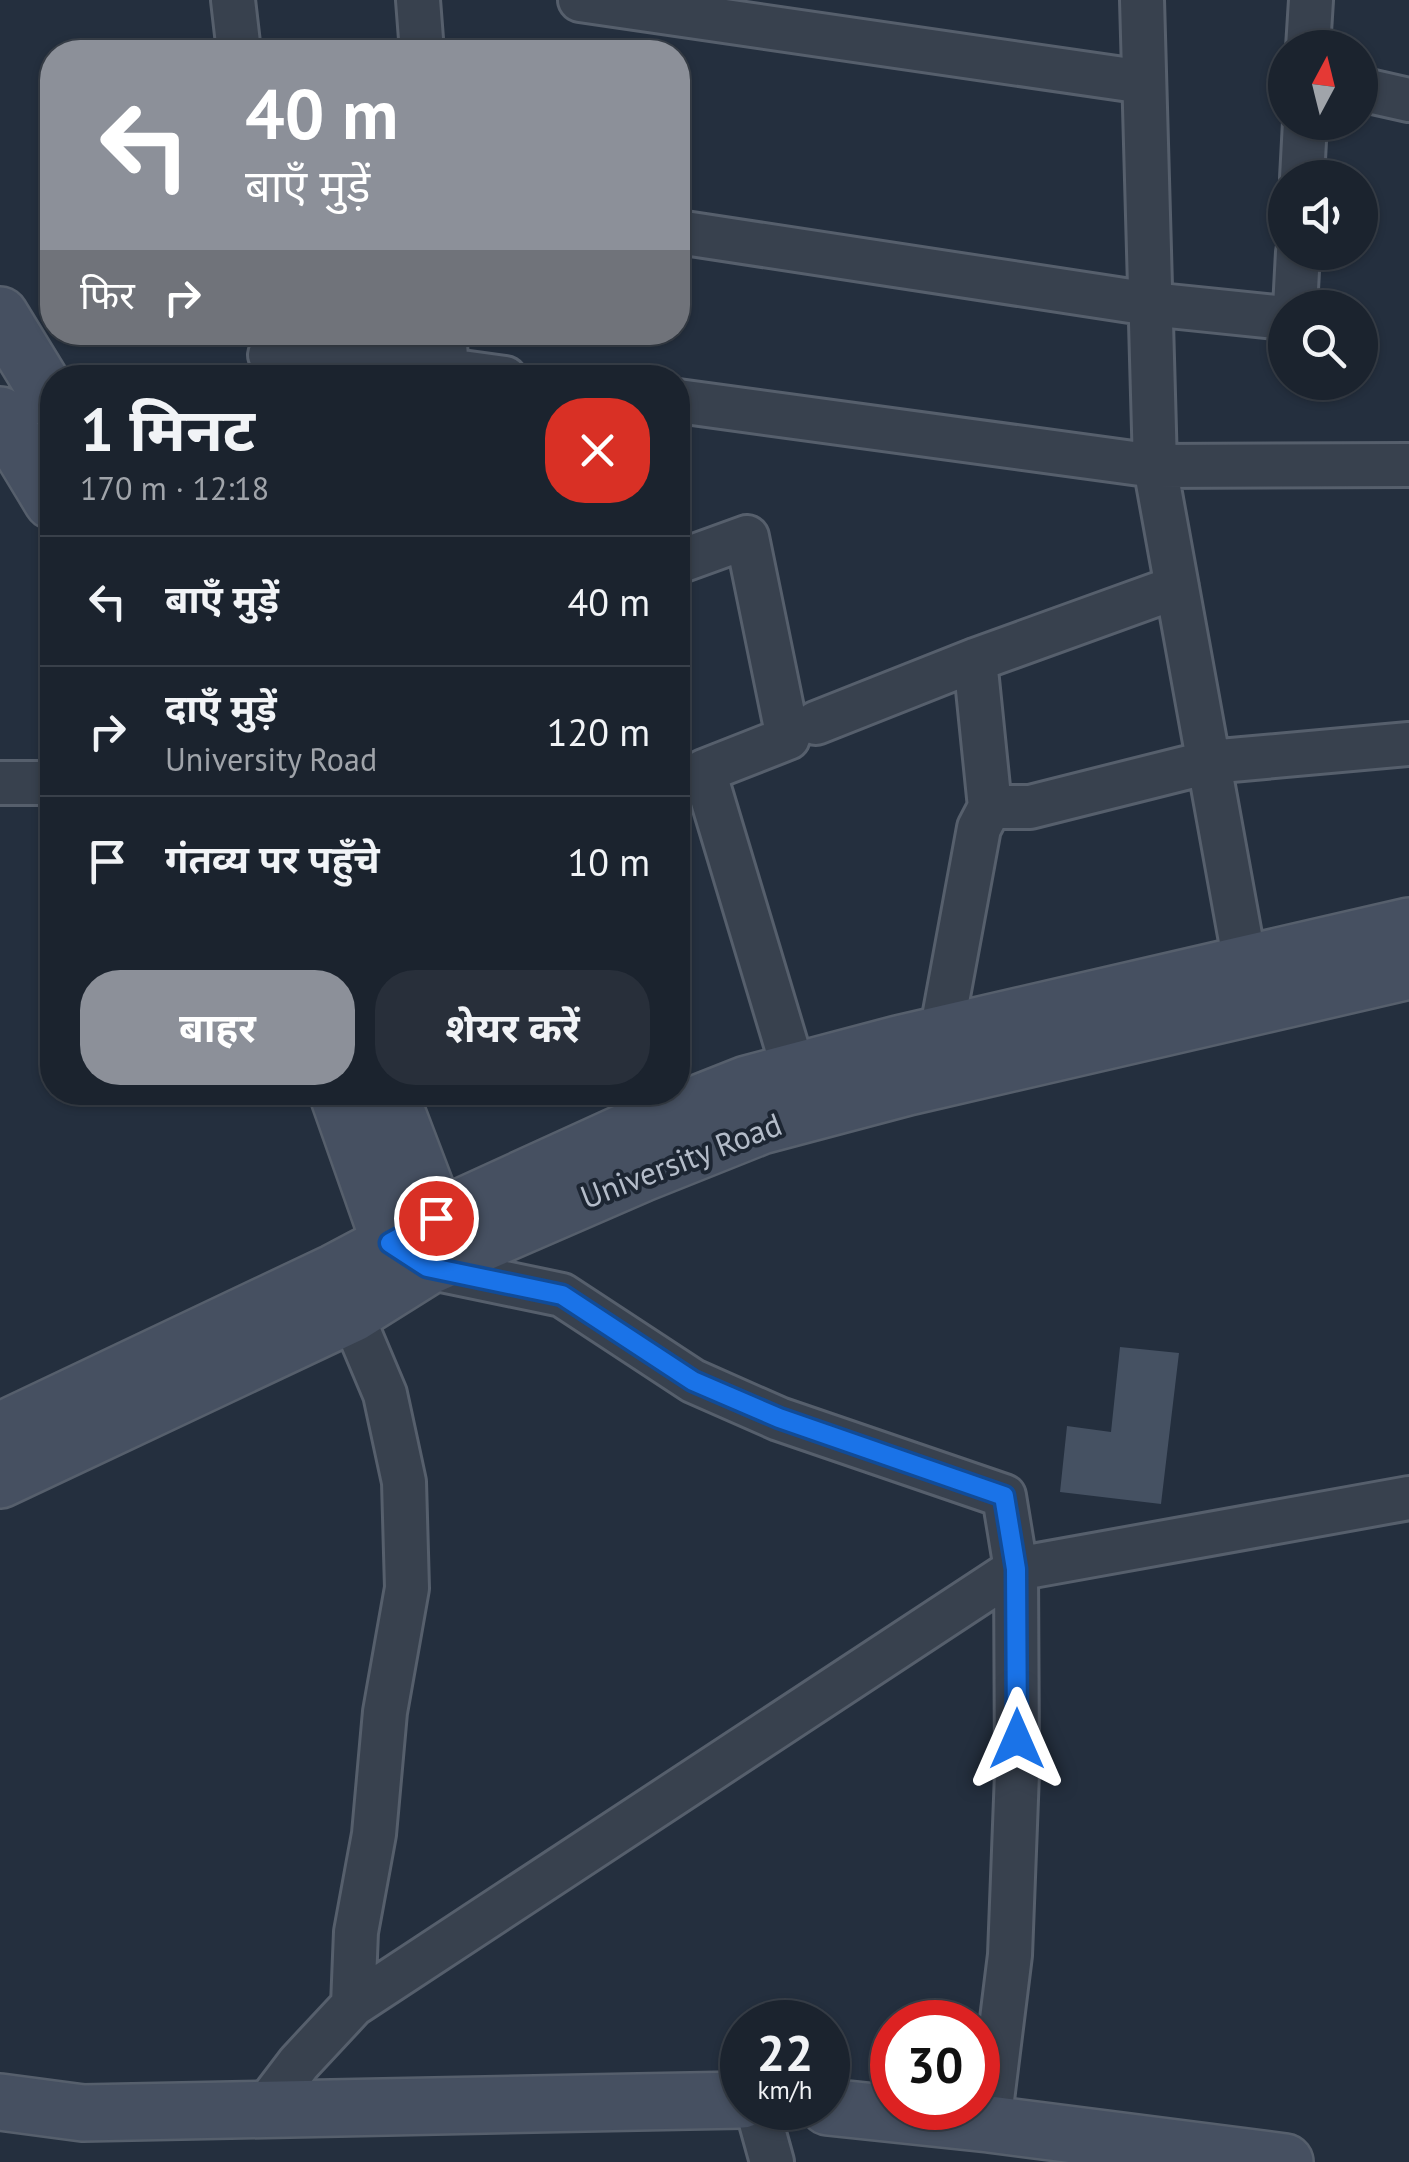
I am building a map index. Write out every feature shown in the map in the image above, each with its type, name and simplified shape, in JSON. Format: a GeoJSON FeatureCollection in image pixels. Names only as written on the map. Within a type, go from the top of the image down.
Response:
{"type":"FeatureCollection","features":[{"type":"Feature","properties":{"kind":"street"},"geometry":{"type":"LineString","coordinates":[[234,0],[238,40]]}},
{"type":"Feature","properties":{"kind":"street"},"geometry":{"type":"LineString","coordinates":[[418,0],[421,40]]}},
{"type":"Feature","properties":{"kind":"street"},"geometry":{"type":"LineString","coordinates":[[580,0],[1144,82]]}},
{"type":"Feature","properties":{"kind":"street"},"geometry":{"type":"LineString","coordinates":[[1142,0],[1155,466],[1246,963]]}},
{"type":"Feature","properties":{"kind":"street"},"geometry":{"type":"LineString","coordinates":[[1309,30],[1311,0]]}},
{"type":"Feature","properties":{"kind":"street"},"geometry":{"type":"LineString","coordinates":[[1378,92],[1409,100]]}},
{"type":"Feature","properties":{"kind":"street"},"geometry":{"type":"LineString","coordinates":[[690,234],[1150,304],[1268,316]]}},
{"type":"Feature","properties":{"kind":"street"},"geometry":{"type":"LineString","coordinates":[[0,315],[40,380]]}},
{"type":"Feature","properties":{"kind":"street"},"geometry":{"type":"LineString","coordinates":[[270,355],[446,351],[477,365]]}},
{"type":"Feature","properties":{"kind":"street"},"geometry":{"type":"LineString","coordinates":[[690,403],[1155,466],[1409,465]]}},
{"type":"Feature","properties":{"kind":"street"},"geometry":{"type":"LineString","coordinates":[[0,416],[40,481]]}},
{"type":"Feature","properties":{"kind":"street"},"geometry":{"type":"LineString","coordinates":[[690,558],[747,537],[788,738],[704,770],[794,1071]]}},
{"type":"Feature","properties":{"kind":"street"},"geometry":{"type":"LineString","coordinates":[[816,723],[1177,587]]}},
{"type":"Feature","properties":{"kind":"street"},"geometry":{"type":"LineString","coordinates":[[941,1034],[978,828],[990,808],[975,660]]}},
{"type":"Feature","properties":{"kind":"street"},"geometry":{"type":"LineString","coordinates":[[990,808],[1030,807],[1208,762],[1409,744]]}},
{"type":"Feature","properties":{"kind":"street"},"geometry":{"type":"LineString","coordinates":[[0,783],[40,783]]}},
{"type":"Feature","properties":{"kind":"street","name":"University Road"},"geometry":{"type":"LineString","coordinates":[[0,1480],[343,1293],[418,1242],[623,1133],[747,1084],[941,1034],[1409,926]]}},
{"type":"Feature","properties":{"kind":"street","name":"University Road"},"geometry":{"type":"LineString","coordinates":[[418,1242],[640,1174],[761,1126],[908,1087],[1409,971]]}},
{"type":"Feature","properties":{"kind":"street"},"geometry":{"type":"LineString","coordinates":[[344,1105],[418,1242],[562,1295],[693,1381],[779,1418],[1004,1496],[1016,1569],[1017,1773],[1010,1955],[1000,2040]]}},
{"type":"Feature","properties":{"kind":"street"},"geometry":{"type":"LineString","coordinates":[[392,1105],[418,1242]]}},
{"type":"Feature","properties":{"kind":"street"},"geometry":{"type":"LineString","coordinates":[[343,1293],[385,1394],[404,1482],[406,1588],[385,1712],[374,1834],[356,1932],[353,2005]]}},
{"type":"Feature","properties":{"kind":"street","name":"University Road"},"geometry":{"type":"LineString","coordinates":[[0,1430],[343,1293]]}},
{"type":"Feature","properties":{"kind":"street"},"geometry":{"type":"LineString","coordinates":[[264,2109],[298,2063],[353,2005],[1016,1569],[1409,1498]]}},
{"type":"Feature","properties":{"kind":"street"},"geometry":{"type":"LineString","coordinates":[[0,2102],[82,2113],[720,2100]]}},
{"type":"Feature","properties":{"kind":"street"},"geometry":{"type":"LineString","coordinates":[[1000,2126],[1121,2152],[1285,2162]]}},
{"type":"Feature","properties":{"kind":"street"},"geometry":{"type":"LineString","coordinates":[[763,2130],[772,2162]]}},
{"type":"Feature","properties":{"kind":"building"},"geometry":{"type":"Polygon","coordinates":[[[1120,1347],[1179,1353],[1161,1504],[1060,1492],[1067,1426],[1111,1432],[1120,1347]]]}},
{"type":"Feature","properties":{"kind":"route"},"geometry":{"type":"LineString","coordinates":[[436,1218],[390,1243],[427,1267],[562,1295],[693,1381],[779,1418],[1004,1496],[1016,1569],[1017,1739]]}}]}
